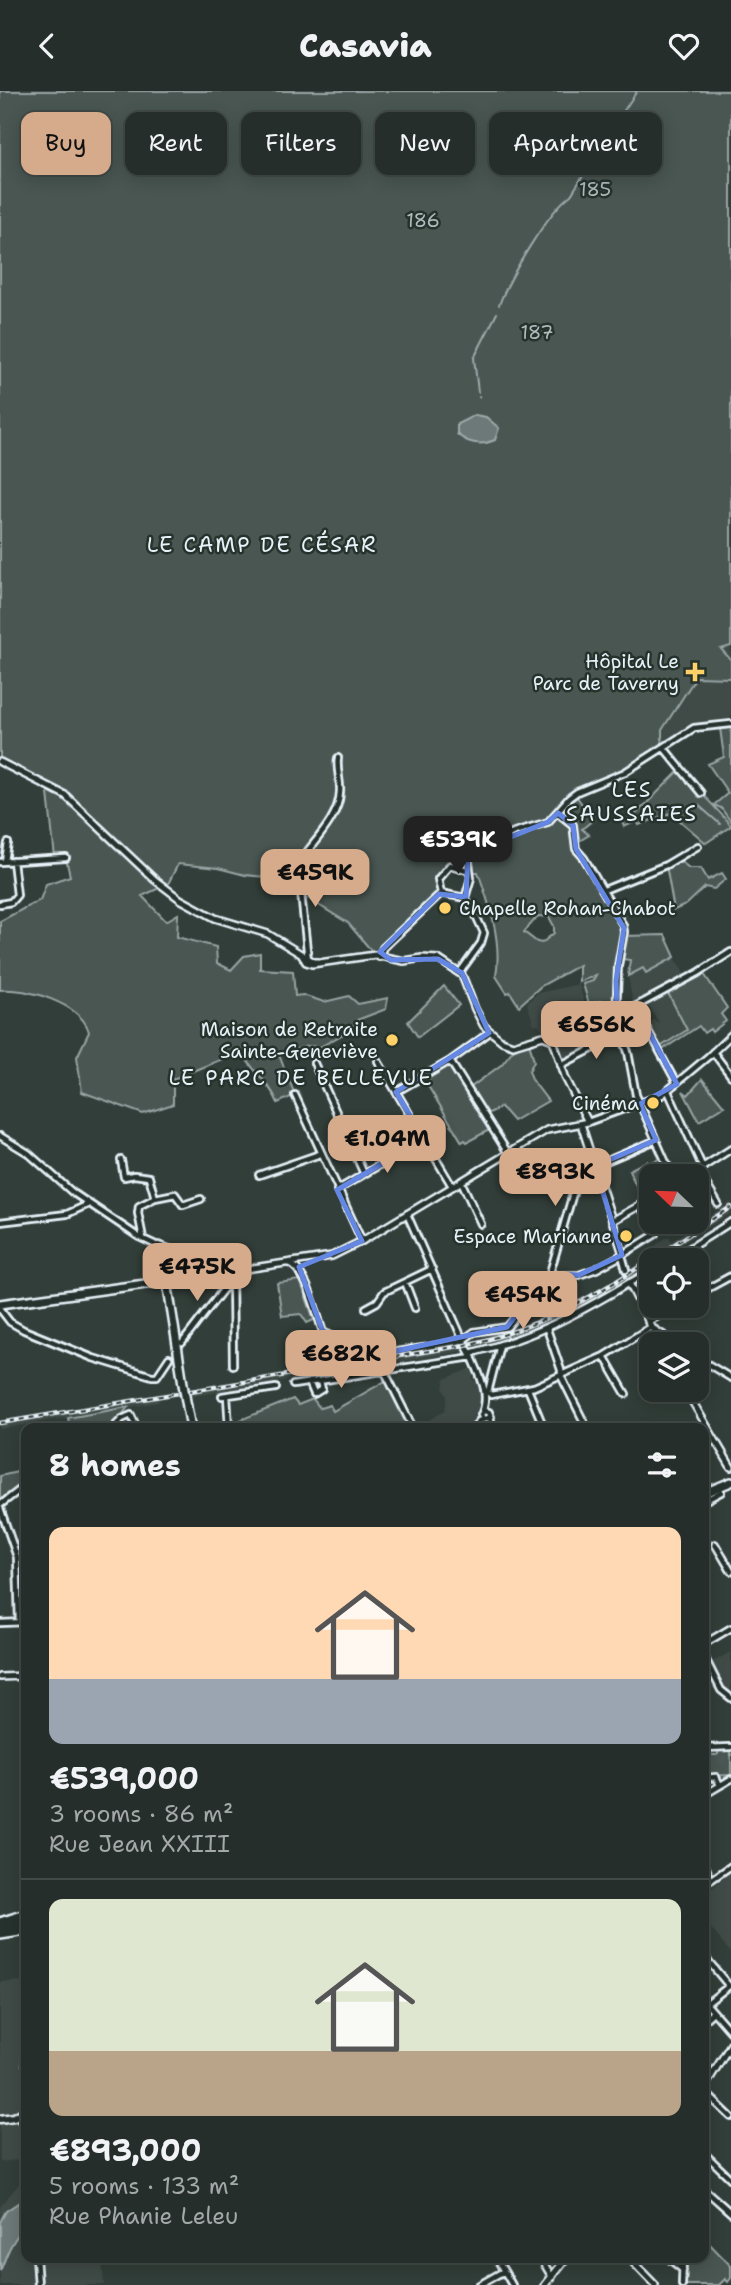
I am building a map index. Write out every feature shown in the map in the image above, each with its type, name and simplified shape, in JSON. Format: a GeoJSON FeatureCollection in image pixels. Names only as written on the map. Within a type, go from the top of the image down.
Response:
{"type":"FeatureCollection","features":[{"type":"Feature","properties":{"kind":"highway"},"geometry":{"type":"LineString","coordinates":[[0,1925],[21,1917]]}},
{"type":"Feature","properties":{"kind":"highway"},"geometry":{"type":"LineString","coordinates":[[0,1925],[21,1924]]}},
{"type":"Feature","properties":{"kind":"highway"},"geometry":{"type":"LineString","coordinates":[[0,1936],[21,1931]]}},
{"type":"Feature","properties":{"kind":"highway"},"geometry":{"type":"LineString","coordinates":[[0,1936],[21,1937]]}},
{"type":"Feature","properties":{"kind":"main road"},"geometry":{"type":"LineString","coordinates":[[0,1304],[167,1281],[190,1423]]}},
{"type":"Feature","properties":{"kind":"main road"},"geometry":{"type":"LineString","coordinates":[[709,1491],[731,1482]]}},
{"type":"Feature","properties":{"kind":"main road"},"geometry":{"type":"LineString","coordinates":[[3,2119],[21,2111]]}},
{"type":"Feature","properties":{"kind":"main road"},"geometry":{"type":"LineString","coordinates":[[3,2119],[21,2125]]}},
{"type":"Feature","properties":{"kind":"street"},"geometry":{"type":"LineString","coordinates":[[465,898],[471,872],[468,854],[514,832],[548,823],[577,792],[623,773],[699,726],[731,724]]}},
{"type":"Feature","properties":{"kind":"street"},"geometry":{"type":"LineString","coordinates":[[664,748],[701,793]]}},
{"type":"Feature","properties":{"kind":"street"},"geometry":{"type":"LineString","coordinates":[[306,958],[298,864],[334,814],[339,801],[341,789],[337,772],[338,758]]}},
{"type":"Feature","properties":{"kind":"street"},"geometry":{"type":"LineString","coordinates":[[0,762],[65,795],[155,880],[180,899],[215,918],[268,934],[312,964],[379,957],[404,961],[432,958],[460,972],[475,1009],[490,1032],[513,1045],[547,1036],[554,1042],[566,1079],[588,1122]]}},
{"type":"Feature","properties":{"kind":"street"},"geometry":{"type":"LineString","coordinates":[[558,813],[573,825],[576,849],[604,890],[624,928],[618,966],[617,1017],[639,1103],[667,1164]]}},
{"type":"Feature","properties":{"kind":"street"},"geometry":{"type":"LineString","coordinates":[[8,843],[2,862],[66,858]]}},
{"type":"Feature","properties":{"kind":"street"},"geometry":{"type":"LineString","coordinates":[[604,890],[666,865],[698,846]]}},
{"type":"Feature","properties":{"kind":"street"},"geometry":{"type":"LineString","coordinates":[[0,904],[11,902],[17,895],[13,861]]}},
{"type":"Feature","properties":{"kind":"street"},"geometry":{"type":"LineString","coordinates":[[441,893],[438,880],[450,865],[471,872]]}},
{"type":"Feature","properties":{"kind":"street"},"geometry":{"type":"LineString","coordinates":[[379,957],[383,948],[441,893]]}},
{"type":"Feature","properties":{"kind":"street"},"geometry":{"type":"LineString","coordinates":[[441,893],[465,898],[476,914],[484,937],[460,972]]}},
{"type":"Feature","properties":{"kind":"street"},"geometry":{"type":"LineString","coordinates":[[617,1017],[699,973],[731,952]]}},
{"type":"Feature","properties":{"kind":"street"},"geometry":{"type":"LineString","coordinates":[[618,1005],[625,1012]]}},
{"type":"Feature","properties":{"kind":"street"},"geometry":{"type":"LineString","coordinates":[[635,1006],[677,1084]]}},
{"type":"Feature","properties":{"kind":"street"},"geometry":{"type":"LineString","coordinates":[[561,1065],[645,1023]]}},
{"type":"Feature","properties":{"kind":"street"},"geometry":{"type":"LineString","coordinates":[[396,1092],[450,1061],[490,1032]]}},
{"type":"Feature","properties":{"kind":"street"},"geometry":{"type":"LineString","coordinates":[[154,1244],[162,1253],[167,1281],[332,1256],[362,1241],[547,1130],[588,1122],[668,1091],[731,1035]]}},
{"type":"Feature","properties":{"kind":"street"},"geometry":{"type":"LineString","coordinates":[[712,1053],[731,1076]]}},
{"type":"Feature","properties":{"kind":"street"},"geometry":{"type":"LineString","coordinates":[[378,1061],[452,1187]]}},
{"type":"Feature","properties":{"kind":"street"},"geometry":{"type":"LineString","coordinates":[[450,1061],[508,1153]]}},
{"type":"Feature","properties":{"kind":"street"},"geometry":{"type":"LineString","coordinates":[[314,1063],[364,1174]]}},
{"type":"Feature","properties":{"kind":"street"},"geometry":{"type":"LineString","coordinates":[[668,1091],[698,1164]]}},
{"type":"Feature","properties":{"kind":"street"},"geometry":{"type":"LineString","coordinates":[[295,1095],[362,1241]]}},
{"type":"Feature","properties":{"kind":"street"},"geometry":{"type":"LineString","coordinates":[[581,1124],[626,1270]]}},
{"type":"Feature","properties":{"kind":"street"},"geometry":{"type":"LineString","coordinates":[[0,1136],[26,1151],[72,1192],[144,1239],[220,1267]]}},
{"type":"Feature","properties":{"kind":"street"},"geometry":{"type":"LineString","coordinates":[[337,1190],[424,1139]]}},
{"type":"Feature","properties":{"kind":"street"},"geometry":{"type":"LineString","coordinates":[[289,1263],[300,1272],[323,1332],[346,1344],[382,1354],[463,1340],[474,1332],[508,1327],[549,1276],[576,1183],[589,1165],[656,1140]]}},
{"type":"Feature","properties":{"kind":"street"},"geometry":{"type":"LineString","coordinates":[[708,1164],[731,1149]]}},
{"type":"Feature","properties":{"kind":"street"},"geometry":{"type":"LineString","coordinates":[[259,1175],[320,1154]]}},
{"type":"Feature","properties":{"kind":"street"},"geometry":{"type":"LineString","coordinates":[[121,1160],[124,1177],[149,1177],[155,1198]]}},
{"type":"Feature","properties":{"kind":"street"},"geometry":{"type":"LineString","coordinates":[[461,1181],[481,1224]]}},
{"type":"Feature","properties":{"kind":"street"},"geometry":{"type":"LineString","coordinates":[[709,1186],[718,1204]]}},
{"type":"Feature","properties":{"kind":"street"},"geometry":{"type":"LineString","coordinates":[[144,1239],[137,1209],[155,1198],[175,1194],[183,1205],[201,1199]]}},
{"type":"Feature","properties":{"kind":"street"},"geometry":{"type":"LineString","coordinates":[[0,1222],[67,1214],[89,1204]]}},
{"type":"Feature","properties":{"kind":"street"},"geometry":{"type":"LineString","coordinates":[[612,1221],[639,1206]]}},
{"type":"Feature","properties":{"kind":"street"},"geometry":{"type":"LineString","coordinates":[[407,1214],[487,1392],[491,1395],[528,1389],[604,1356],[659,1318]]}},
{"type":"Feature","properties":{"kind":"street"},"geometry":{"type":"LineString","coordinates":[[690,1248],[731,1222]]}},
{"type":"Feature","properties":{"kind":"street"},"geometry":{"type":"LineString","coordinates":[[549,1276],[579,1275],[596,1269],[656,1234]]}},
{"type":"Feature","properties":{"kind":"street"},"geometry":{"type":"LineString","coordinates":[[300,1272],[300,1264],[305,1260]]}},
{"type":"Feature","properties":{"kind":"street"},"geometry":{"type":"LineString","coordinates":[[366,1308],[377,1302],[384,1292],[432,1269]]}},
{"type":"Feature","properties":{"kind":"street"},"geometry":{"type":"LineString","coordinates":[[181,1343],[230,1273]]}},
{"type":"Feature","properties":{"kind":"street"},"geometry":{"type":"LineString","coordinates":[[230,1273],[233,1365]]}},
{"type":"Feature","properties":{"kind":"street"},"geometry":{"type":"LineString","coordinates":[[709,1288],[731,1276]]}},
{"type":"Feature","properties":{"kind":"street"},"geometry":{"type":"LineString","coordinates":[[293,1385],[472,1355],[547,1329],[580,1313],[639,1278]]}},
{"type":"Feature","properties":{"kind":"street"},"geometry":{"type":"LineString","coordinates":[[405,1282],[415,1308]]}},
{"type":"Feature","properties":{"kind":"street"},"geometry":{"type":"LineString","coordinates":[[629,1283],[654,1332]]}},
{"type":"Feature","properties":{"kind":"street"},"geometry":{"type":"LineString","coordinates":[[0,1309],[10,1322],[23,1329],[93,1358],[157,1376],[169,1358]]}},
{"type":"Feature","properties":{"kind":"street"},"geometry":{"type":"LineString","coordinates":[[650,1325],[660,1332]]}},
{"type":"Feature","properties":{"kind":"street"},"geometry":{"type":"LineString","coordinates":[[547,1329],[561,1374],[585,1423]]}},
{"type":"Feature","properties":{"kind":"street"},"geometry":{"type":"LineString","coordinates":[[483,1419],[481,1415],[486,1411],[487,1392],[500,1345]]}},
{"type":"Feature","properties":{"kind":"street"},"geometry":{"type":"LineString","coordinates":[[604,1356],[626,1394]]}},
{"type":"Feature","properties":{"kind":"street"},"geometry":{"type":"LineString","coordinates":[[709,1365],[731,1378]]}},
{"type":"Feature","properties":{"kind":"street"},"geometry":{"type":"LineString","coordinates":[[384,1370],[410,1423]]}},
{"type":"Feature","properties":{"kind":"street"},"geometry":{"type":"LineString","coordinates":[[309,1382],[314,1394],[322,1389],[320,1381]]}},
{"type":"Feature","properties":{"kind":"street"},"geometry":{"type":"LineString","coordinates":[[483,1382],[486,1384],[491,1381]]}},
{"type":"Feature","properties":{"kind":"street"},"geometry":{"type":"LineString","coordinates":[[228,1423],[225,1396],[275,1388]]}},
{"type":"Feature","properties":{"kind":"street"},"geometry":{"type":"LineString","coordinates":[[528,1389],[542,1423]]}},
{"type":"Feature","properties":{"kind":"street"},"geometry":{"type":"LineString","coordinates":[[693,1402],[705,1423]]}},
{"type":"Feature","properties":{"kind":"street"},"geometry":{"type":"LineString","coordinates":[[486,1411],[491,1415],[491,1423]]}},
{"type":"Feature","properties":{"kind":"street"},"geometry":{"type":"LineString","coordinates":[[117,1423],[131,1415],[134,1423]]}},
{"type":"Feature","properties":{"kind":"street"},"geometry":{"type":"LineString","coordinates":[[479,1423],[489,1418]]}},
{"type":"Feature","properties":{"kind":"street"},"geometry":{"type":"LineString","coordinates":[[709,1430],[731,1467]]}},
{"type":"Feature","properties":{"kind":"street"},"geometry":{"type":"LineString","coordinates":[[0,1623],[19,1622],[17,1557],[0,1507],[21,1489]]}},
{"type":"Feature","properties":{"kind":"street"},"geometry":{"type":"LineString","coordinates":[[709,1498],[721,1492]]}},
{"type":"Feature","properties":{"kind":"street"},"geometry":{"type":"LineString","coordinates":[[715,1544],[731,1571]]}},
{"type":"Feature","properties":{"kind":"street"},"geometry":{"type":"LineString","coordinates":[[709,1641],[731,1628]]}},
{"type":"Feature","properties":{"kind":"street"},"geometry":{"type":"LineString","coordinates":[[709,1666],[721,1690],[731,1698]]}},
{"type":"Feature","properties":{"kind":"street"},"geometry":{"type":"LineString","coordinates":[[0,1677],[21,1676]]}},
{"type":"Feature","properties":{"kind":"street"},"geometry":{"type":"LineString","coordinates":[[709,1749],[731,1747]]}},
{"type":"Feature","properties":{"kind":"street"},"geometry":{"type":"LineString","coordinates":[[709,1778],[716,1777],[720,1785]]}},
{"type":"Feature","properties":{"kind":"street"},"geometry":{"type":"LineString","coordinates":[[709,1792],[731,1779]]}},
{"type":"Feature","properties":{"kind":"street"},"geometry":{"type":"LineString","coordinates":[[709,1875],[711,1880],[731,1866]]}},
{"type":"Feature","properties":{"kind":"street"},"geometry":{"type":"LineString","coordinates":[[709,1963],[729,1986],[709,1999]]}},
{"type":"Feature","properties":{"kind":"street"},"geometry":{"type":"LineString","coordinates":[[709,2007],[731,2032]]}},
{"type":"Feature","properties":{"kind":"street"},"geometry":{"type":"LineString","coordinates":[[709,2016],[713,2012]]}},
{"type":"Feature","properties":{"kind":"street"},"geometry":{"type":"LineString","coordinates":[[709,2081],[731,2044]]}},
{"type":"Feature","properties":{"kind":"street"},"geometry":{"type":"LineString","coordinates":[[709,2095],[731,2117]]}},
{"type":"Feature","properties":{"kind":"street"},"geometry":{"type":"LineString","coordinates":[[709,2158],[731,2179]]}},
{"type":"Feature","properties":{"kind":"street"},"geometry":{"type":"LineString","coordinates":[[709,2194],[731,2214]]}},
{"type":"Feature","properties":{"kind":"street"},"geometry":{"type":"LineString","coordinates":[[36,2263],[38,2285]]}},
{"type":"Feature","properties":{"kind":"street"},"geometry":{"type":"LineString","coordinates":[[499,2263],[512,2285]]}},
{"type":"Feature","properties":{"kind":"street"},"geometry":{"type":"LineString","coordinates":[[544,2263],[552,2277]]}},
{"type":"Feature","properties":{"kind":"street"},"geometry":{"type":"LineString","coordinates":[[545,2285],[563,2263]]}},
{"type":"Feature","properties":{"kind":"street"},"geometry":{"type":"LineString","coordinates":[[634,2263],[655,2285]]}},
{"type":"Feature","properties":{"kind":"street"},"geometry":{"type":"LineString","coordinates":[[674,2263],[683,2270]]}},
{"type":"Feature","properties":{"kind":"street"},"geometry":{"type":"LineString","coordinates":[[682,2285],[683,2263]]}},
{"type":"Feature","properties":{"kind":"street"},"geometry":{"type":"LineString","coordinates":[[480,2285],[504,2271]]}},
{"type":"Feature","properties":{"kind":"highlighted area"},"geometry":{"type":"Polygon","coordinates":[[[558,813],[573,825],[576,849],[624,928],[616,981],[618,1034],[644,1023],[677,1084],[640,1104],[656,1140],[595,1166],[622,1255],[579,1275],[549,1274],[507,1327],[382,1354],[323,1332],[299,1267],[362,1241],[337,1190],[424,1139],[396,1092],[489,1033],[462,973],[438,959],[391,960],[380,952],[439,894],[466,897],[468,854],[548,822],[558,813]]]}},
{"type":"Feature","properties":{"kind":"shaded area"},"geometry":{"type":"Polygon","coordinates":[[[475,415],[486,417],[499,428],[495,440],[475,443],[457,434],[457,424],[475,415]]]}},
{"type":"Feature","properties":{"kind":"shaded area","name":"Hôpital Le Parc de Taverny"},"geometry":{"type":"Polygon","coordinates":[[[731,610],[731,718],[691,725],[653,749],[656,720],[731,610]]]}},
{"type":"Feature","properties":{"kind":"shaded area"},"geometry":{"type":"Polygon","coordinates":[[[675,957],[685,976],[633,1004],[628,976],[643,968],[646,973],[675,957]]]}},
{"type":"Feature","properties":{"kind":"shaded area"},"geometry":{"type":"Polygon","coordinates":[[[579,984],[588,1016],[597,1032],[593,1034],[597,1045],[563,1062],[552,1033],[544,1034],[538,1024],[534,1025],[527,1003],[538,993],[579,984]]]}},
{"type":"Feature","properties":{"kind":"shaded area"},"geometry":{"type":"Polygon","coordinates":[[[666,989],[687,1030],[660,1047],[648,1023],[655,1020],[659,1022],[644,1000],[666,989]]]}},
{"type":"Feature","properties":{"kind":"shaded area"},"geometry":{"type":"Polygon","coordinates":[[[731,1202],[731,1213],[709,1227],[709,1217],[731,1202]]]}},
{"type":"Feature","properties":{"kind":"shaded area"},"geometry":{"type":"Polygon","coordinates":[[[683,1234],[698,1234],[675,1248],[655,1246],[669,1237],[672,1241],[683,1234]]]}},
{"type":"Feature","properties":{"kind":"shaded area"},"geometry":{"type":"Polygon","coordinates":[[[639,1263],[639,1273],[540,1328],[472,1349],[469,1343],[522,1329],[557,1313],[639,1263]]]}},
{"type":"Feature","properties":{"kind":"shaded area"},"geometry":{"type":"Polygon","coordinates":[[[461,1344],[464,1351],[188,1397],[187,1389],[461,1344]]]}},
{"type":"Feature","properties":{"kind":"shaded area"},"geometry":{"type":"Polygon","coordinates":[[[472,1368],[475,1374],[472,1378],[479,1382],[478,1387],[483,1395],[473,1423],[424,1423],[445,1411],[445,1379],[472,1368]]]}},
{"type":"Feature","properties":{"kind":"shaded area"},"geometry":{"type":"Polygon","coordinates":[[[158,1396],[159,1402],[35,1423],[21,1423],[21,1425],[0,1429],[0,1421],[158,1396]]]}},
{"type":"Feature","properties":{"kind":"shaded area"},"geometry":{"type":"Polygon","coordinates":[[[731,1652],[731,1693],[723,1688],[710,1663],[731,1652]]]}},
{"type":"Feature","properties":{"kind":"shaded area"},"geometry":{"type":"Polygon","coordinates":[[[731,1872],[731,1953],[709,1926],[709,1891],[731,1872]]]}},
{"type":"Feature","properties":{"kind":"shaded area"},"geometry":{"type":"Polygon","coordinates":[[[21,1981],[21,2160],[0,2162],[0,1982],[21,1981]]]}},
{"type":"Feature","properties":{"kind":"shaded area"},"geometry":{"type":"Polygon","coordinates":[[[21,2181],[21,2263],[102,2263],[104,2285],[0,2285],[0,2207],[21,2181]]]}},
{"type":"Feature","properties":{"kind":"shaded area"},"geometry":{"type":"Polygon","coordinates":[[[21,2201],[21,2231],[10,2247],[0,2271],[0,2222],[6,2211],[21,2201]]]}},
{"type":"Feature","properties":{"kind":"green space"},"geometry":{"type":"Polygon","coordinates":[[[0,91],[731,91],[731,646],[721,649],[731,660],[731,678],[696,677],[662,730],[662,745],[650,755],[646,755],[645,760],[575,794],[593,820],[582,829],[589,835],[576,843],[576,849],[623,925],[618,1004],[606,1006],[601,1005],[600,1001],[589,1004],[583,984],[593,981],[596,975],[579,982],[579,965],[541,986],[519,1006],[510,992],[507,993],[496,976],[494,924],[478,872],[471,872],[468,854],[474,851],[468,841],[453,850],[459,859],[451,863],[439,876],[439,893],[375,955],[348,923],[274,878],[178,864],[166,888],[142,896],[166,921],[178,914],[177,937],[216,947],[217,963],[231,970],[244,956],[260,953],[260,969],[293,971],[295,996],[303,995],[324,1002],[349,996],[358,1004],[388,998],[386,1009],[357,1020],[352,1029],[320,1047],[308,1046],[279,1055],[295,1095],[278,1103],[242,1051],[173,1079],[173,1104],[143,1114],[82,1092],[77,1057],[89,1032],[84,1022],[76,1013],[52,999],[24,991],[0,990],[0,921],[40,900],[46,884],[70,876],[66,859],[55,858],[47,784],[0,762],[0,91]],[[538,916],[524,932],[542,943],[554,933],[549,917],[538,916]]]}},
{"type":"Feature","properties":{"kind":"green space"},"geometry":{"type":"Polygon","coordinates":[[[731,726],[731,822],[721,808],[714,805],[728,793],[708,764],[724,757],[720,728],[731,726]]]}},
{"type":"Feature","properties":{"kind":"green space"},"geometry":{"type":"Polygon","coordinates":[[[680,770],[731,826],[706,843],[671,813],[639,825],[637,821],[624,827],[622,822],[635,815],[680,770]]]}},
{"type":"Feature","properties":{"kind":"green space"},"geometry":{"type":"Polygon","coordinates":[[[678,859],[689,868],[701,868],[708,880],[722,873],[726,879],[714,889],[705,887],[686,905],[674,910],[666,865],[678,859]]]}},
{"type":"Feature","properties":{"kind":"green space"},"geometry":{"type":"Polygon","coordinates":[[[665,935],[675,957],[646,973],[643,968],[628,976],[630,960],[622,959],[624,936],[665,935]]]}},
{"type":"Feature","properties":{"kind":"green space"},"geometry":{"type":"Polygon","coordinates":[[[704,974],[727,1008],[721,1014],[726,1021],[712,1032],[710,1029],[704,1033],[699,1026],[662,1050],[660,1047],[687,1030],[668,993],[704,974]]]}},
{"type":"Feature","properties":{"kind":"green space"},"geometry":{"type":"Polygon","coordinates":[[[444,986],[459,1005],[418,1037],[408,1022],[444,986]]]}},
{"type":"Feature","properties":{"kind":"green space"},"geometry":{"type":"Polygon","coordinates":[[[529,1042],[534,1061],[529,1071],[548,1101],[513,1121],[501,1107],[483,1116],[491,1129],[462,1142],[425,1081],[451,1065],[467,1090],[501,1065],[513,1050],[529,1042]]]}},
{"type":"Feature","properties":{"kind":"green space"},"geometry":{"type":"Polygon","coordinates":[[[702,1079],[724,1106],[699,1121],[683,1091],[688,1095],[702,1079]]]}},
{"type":"Feature","properties":{"kind":"green space"},"geometry":{"type":"Polygon","coordinates":[[[661,1158],[664,1164],[641,1164],[647,1161],[649,1163],[661,1158]]]}},
{"type":"Feature","properties":{"kind":"green space"},"geometry":{"type":"Polygon","coordinates":[[[639,1165],[639,1192],[629,1170],[639,1165]]]}},
{"type":"Feature","properties":{"kind":"green space"},"geometry":{"type":"Polygon","coordinates":[[[300,1280],[314,1320],[307,1323],[301,1314],[282,1316],[277,1283],[300,1280]]]}},
{"type":"Feature","properties":{"kind":"green space"},"geometry":{"type":"Polygon","coordinates":[[[389,1379],[409,1423],[241,1423],[240,1420],[293,1399],[298,1405],[313,1399],[320,1408],[330,1405],[333,1411],[389,1379]]]}},
{"type":"Feature","properties":{"kind":"green space"},"geometry":{"type":"Polygon","coordinates":[[[128,1407],[116,1423],[69,1423],[68,1418],[128,1407]]]}},
{"type":"Feature","properties":{"kind":"green space"},"geometry":{"type":"Polygon","coordinates":[[[21,1471],[21,1486],[0,1502],[0,1476],[21,1471]]]}},
{"type":"Feature","properties":{"kind":"green space"},"geometry":{"type":"Polygon","coordinates":[[[731,1747],[731,1775],[709,1776],[709,1755],[718,1755],[718,1748],[731,1747]]]}},
{"type":"Feature","properties":{"kind":"green space"},"geometry":{"type":"Polygon","coordinates":[[[709,2243],[731,2266],[731,2278],[728,2282],[725,2279],[719,2285],[686,2285],[687,2263],[709,2263],[709,2243]]]}},
{"type":"Feature","properties":{"kind":"waterway"},"geometry":{"type":"LineString","coordinates":[[623,112],[637,91]]}},
{"type":"Feature","properties":{"kind":"waterway"},"geometry":{"type":"LineString","coordinates":[[499,305],[530,246],[584,175]]}},
{"type":"Feature","properties":{"kind":"waterway"},"geometry":{"type":"LineString","coordinates":[[478,392],[474,358],[497,313]]}},
{"type":"Feature","properties":{"kind":"waterway"},"geometry":{"type":"LineString","coordinates":[[697,804],[720,824]]}},
{"type":"Feature","properties":{"kind":"tunnel"},"geometry":{"type":"LineString","coordinates":[[709,1760],[731,1759]]}},
{"type":"Feature","properties":{"kind":"railway"},"geometry":{"type":"LineString","coordinates":[[0,1423],[465,1345],[502,1335],[571,1307],[604,1289],[731,1207]]}},
{"type":"Feature","properties":{"kind":"place","name":"Hôpital Le Parc de Taverny"},"geometry":{"type":"Point","coordinates":[695,672]}},
{"type":"Feature","properties":{"kind":"place","name":"Chapelle Rohan-Chabot"},"geometry":{"type":"Point","coordinates":[445,908]}},
{"type":"Feature","properties":{"kind":"place","name":"Maison de Retraite Sainte-Geneviève"},"geometry":{"type":"Point","coordinates":[392,1040]}},
{"type":"Feature","properties":{"kind":"place","name":"Cinéma"},"geometry":{"type":"Point","coordinates":[653,1103]}},
{"type":"Feature","properties":{"kind":"place","name":"Espace Marianne"},"geometry":{"type":"Point","coordinates":[626,1236]}},
{"type":"Feature","properties":{"kind":"district","name":"LE CAMP DE CÉSAR"},"geometry":{"type":"Point","coordinates":[262,545]}},
{"type":"Feature","properties":{"kind":"district","name":"LES SAUSSAIES"},"geometry":{"type":"Point","coordinates":[632,802]}},
{"type":"Feature","properties":{"kind":"district","name":"LE PARC DE BELLEVUE"},"geometry":{"type":"Point","coordinates":[301,1078]}},
{"type":"Feature","properties":{"kind":"park label","name":"185"},"geometry":{"type":"Point","coordinates":[595,189]}},
{"type":"Feature","properties":{"kind":"park label","name":"186"},"geometry":{"type":"Point","coordinates":[423,220]}},
{"type":"Feature","properties":{"kind":"park label","name":"187"},"geometry":{"type":"Point","coordinates":[537,332]}}]}
